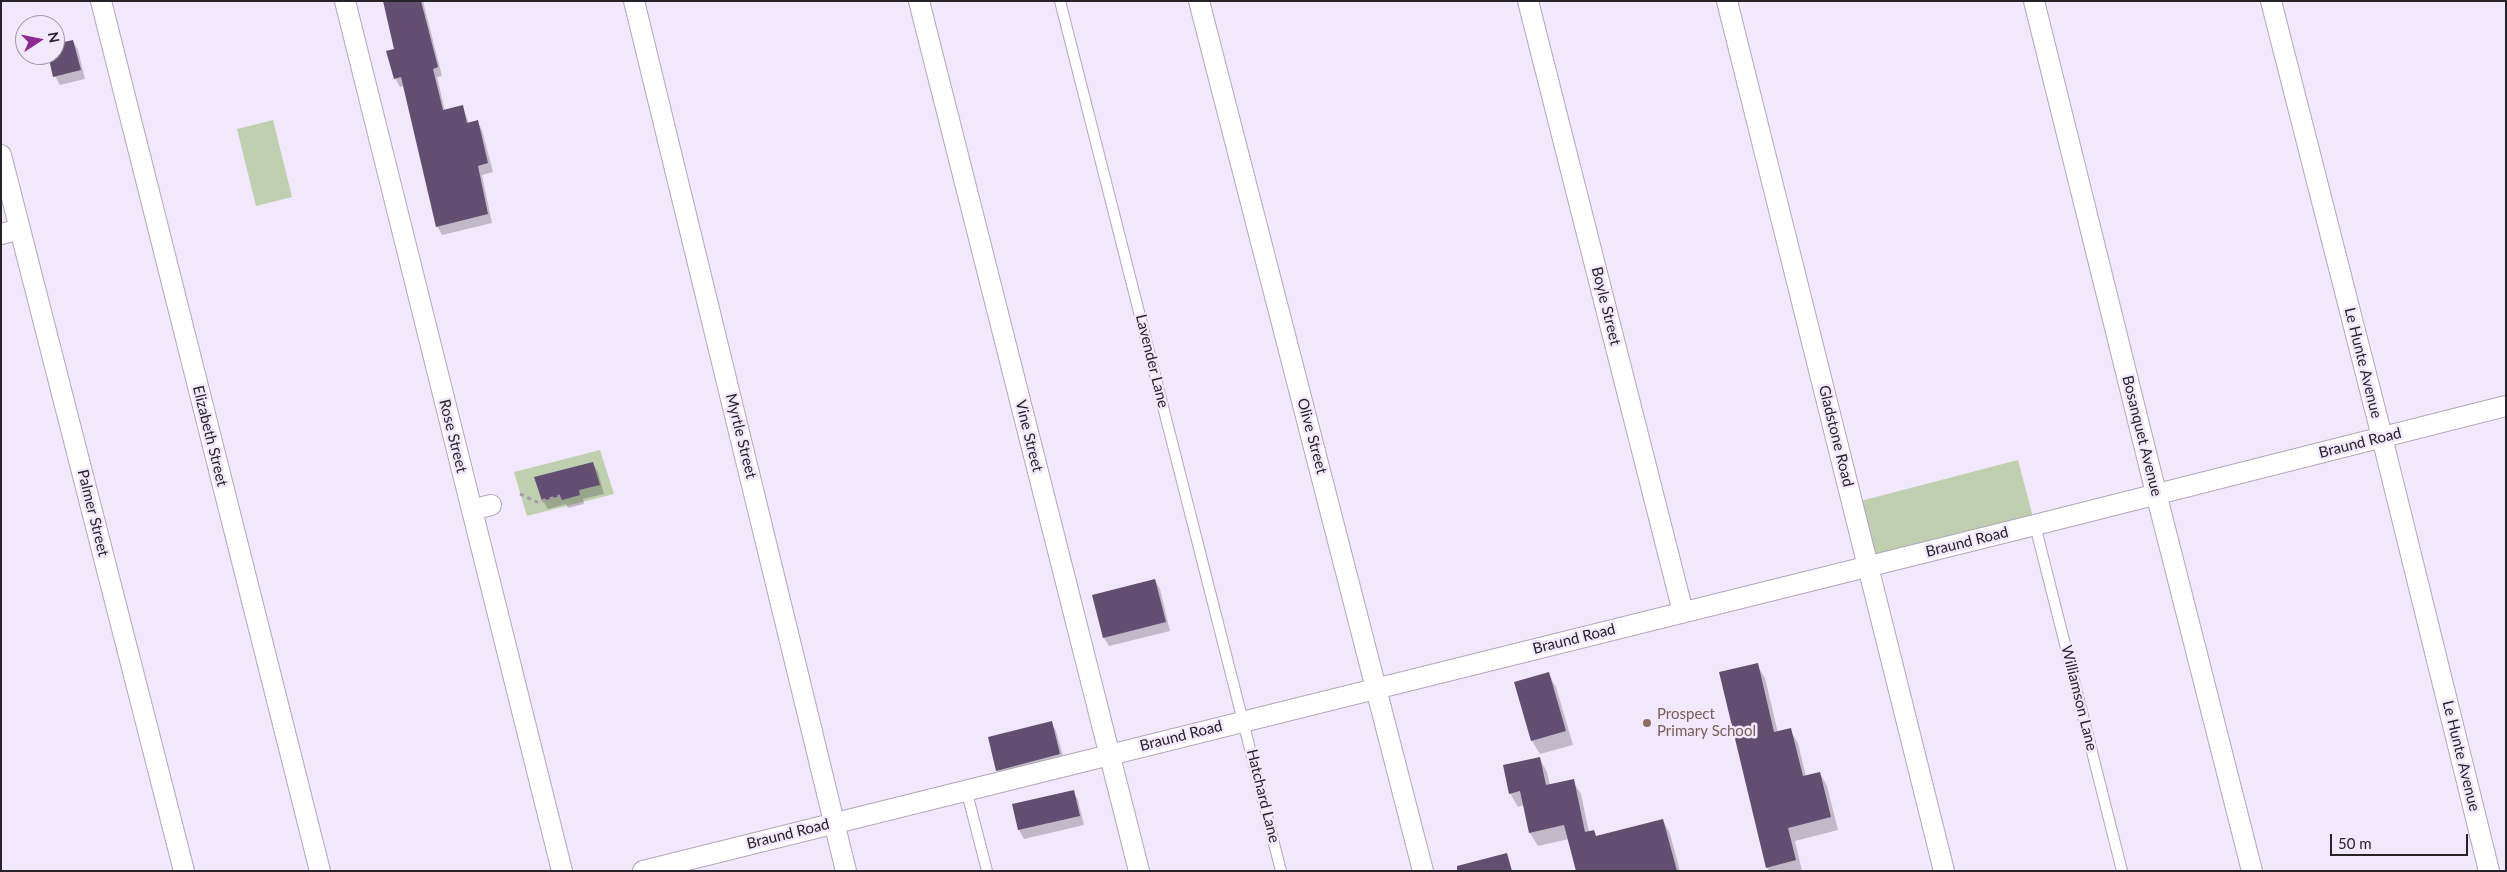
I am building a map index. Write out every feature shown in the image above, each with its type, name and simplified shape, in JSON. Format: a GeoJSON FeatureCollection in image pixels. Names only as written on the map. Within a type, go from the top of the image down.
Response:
{"type":"FeatureCollection","features":[{"type":"Feature","properties":{"kind":"street","name":"Elizabeth Street"},"geometry":{"type":"LineString","coordinates":[[101,1],[320,871]]}},
{"type":"Feature","properties":{"kind":"street","name":"Rose Street"},"geometry":{"type":"LineString","coordinates":[[345,1],[481,508],[562,871]]}},
{"type":"Feature","properties":{"kind":"street","name":"Myrtle Street"},"geometry":{"type":"LineString","coordinates":[[634,1],[816,740],[846,871]]}},
{"type":"Feature","properties":{"kind":"street","name":"Vine Street"},"geometry":{"type":"LineString","coordinates":[[919,1],[1138,871]]}},
{"type":"Feature","properties":{"kind":"street","name":"Olive Street"},"geometry":{"type":"LineString","coordinates":[[1199,1],[1378,688],[1423,871]]}},
{"type":"Feature","properties":{"kind":"street","name":"Boyle Street"},"geometry":{"type":"LineString","coordinates":[[1528,1],[1683,612]]}},
{"type":"Feature","properties":{"kind":"street","name":"Gladstone Road"},"geometry":{"type":"LineString","coordinates":[[1727,1],[1944,871]]}},
{"type":"Feature","properties":{"kind":"street","name":"Bosanquet Avenue"},"geometry":{"type":"LineString","coordinates":[[2034,1],[2156,495],[2252,871]]}},
{"type":"Feature","properties":{"kind":"street","name":"Le Hunte Avenue"},"geometry":{"type":"LineString","coordinates":[[2271,1],[2382,437],[2489,871]]}},
{"type":"Feature","properties":{"kind":"street","name":"Palmer Street"},"geometry":{"type":"LineString","coordinates":[[1,155],[11,231],[184,871]]}},
{"type":"Feature","properties":{"kind":"street","name":"Braund Road"},"geometry":{"type":"LineString","coordinates":[[643,871],[698,864],[834,823],[966,789],[2156,495],[2506,406]]}},
{"type":"Feature","properties":{"kind":"lane","name":"Lavender Lane"},"geometry":{"type":"LineString","coordinates":[[1060,1],[1244,721]]}},
{"type":"Feature","properties":{"kind":"lane","name":"Williamson Lane"},"geometry":{"type":"LineString","coordinates":[[2035,525],[2122,871]]}},
{"type":"Feature","properties":{"kind":"lane","name":"Hatchard Lane"},"geometry":{"type":"LineString","coordinates":[[1244,721],[1281,871]]}},
{"type":"Feature","properties":{"kind":"lane"},"geometry":{"type":"LineString","coordinates":[[966,789],[988,871]]}},
{"type":"Feature","properties":{"kind":"path"},"geometry":{"type":"LineString","coordinates":[[520,494],[537,502],[560,496]]}},
{"type":"Feature","properties":{"kind":"green space"},"geometry":{"type":"Polygon","coordinates":[[[273,120],[292,197],[256,206],[237,129],[273,120]]]}},
{"type":"Feature","properties":{"kind":"green space"},"geometry":{"type":"Polygon","coordinates":[[[600,450],[614,494],[527,516],[514,472],[600,450]]]}},
{"type":"Feature","properties":{"kind":"green space"},"geometry":{"type":"Polygon","coordinates":[[[2018,460],[2035,525],[1868,565],[1853,503],[2018,460]]]}},
{"type":"Feature","properties":{"kind":"building"},"geometry":{"type":"Polygon","coordinates":[[[383,1],[421,1],[438,67],[433,69],[443,110],[463,105],[467,123],[478,120],[488,163],[478,166],[488,214],[436,227],[401,77],[394,79],[386,51],[394,49],[383,1]]]}},
{"type":"Feature","properties":{"kind":"building"},"geometry":{"type":"Polygon","coordinates":[[[73,40],[81,70],[53,77],[50,65],[65,65],[65,42],[73,40]]]}},
{"type":"Feature","properties":{"kind":"building"},"geometry":{"type":"Polygon","coordinates":[[[593,462],[600,485],[579,490],[580,495],[562,500],[560,496],[542,501],[534,477],[593,462]]]}},
{"type":"Feature","properties":{"kind":"building"},"geometry":{"type":"Polygon","coordinates":[[[1155,579],[1166,622],[1103,638],[1092,595],[1155,579]]]}},
{"type":"Feature","properties":{"kind":"building"},"geometry":{"type":"Polygon","coordinates":[[[1758,663],[1774,732],[1791,728],[1803,776],[1820,772],[1831,817],[1788,828],[1796,860],[1766,868],[1719,672],[1758,663]]]}},
{"type":"Feature","properties":{"kind":"building"},"geometry":{"type":"Polygon","coordinates":[[[1549,672],[1566,731],[1531,741],[1514,682],[1549,672]]]}},
{"type":"Feature","properties":{"kind":"building"},"geometry":{"type":"Polygon","coordinates":[[[1052,721],[1060,754],[996,771],[988,737],[1052,721]]]}},
{"type":"Feature","properties":{"kind":"building"},"geometry":{"type":"Polygon","coordinates":[[[1540,757],[1546,785],[1574,779],[1585,832],[1594,830],[1596,836],[1663,819],[1677,871],[1576,871],[1564,825],[1529,833],[1520,791],[1509,794],[1503,765],[1540,757]]]}},
{"type":"Feature","properties":{"kind":"building"},"geometry":{"type":"Polygon","coordinates":[[[1074,790],[1080,816],[1018,830],[1012,804],[1074,790]]]}},
{"type":"Feature","properties":{"kind":"building"},"geometry":{"type":"Polygon","coordinates":[[[1507,853],[1512,871],[1457,871],[1457,866],[1507,853]]]}},
{"type":"Feature","properties":{"kind":"place","name":"Prospect Primary School"},"geometry":{"type":"Point","coordinates":[1647,723]}}]}
